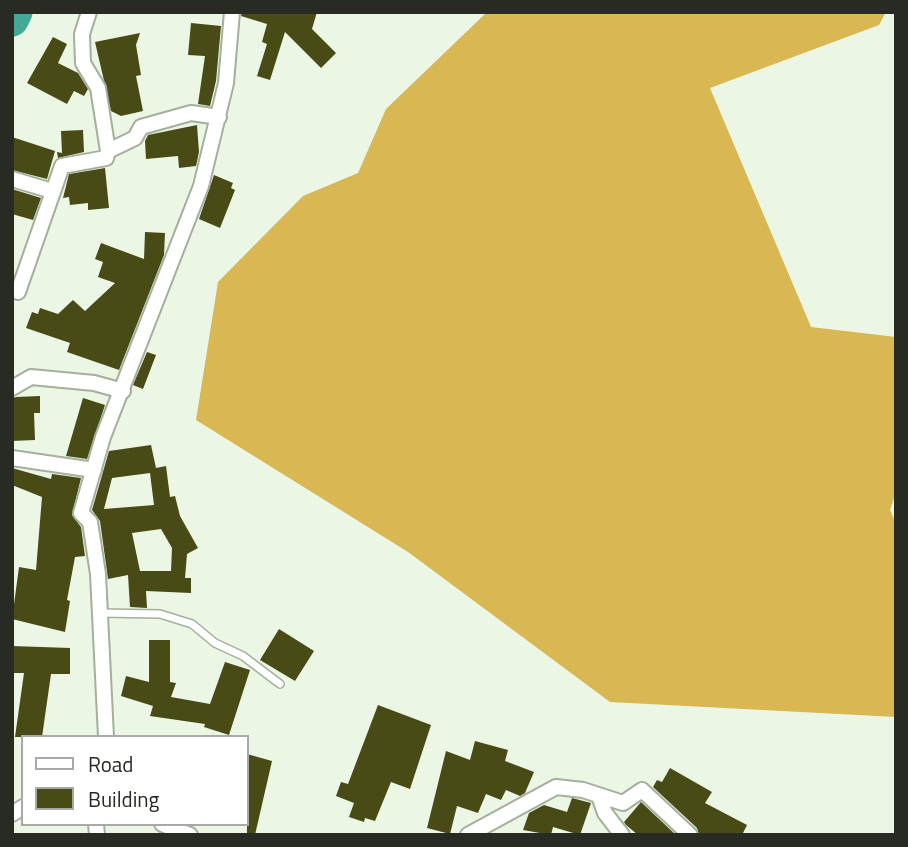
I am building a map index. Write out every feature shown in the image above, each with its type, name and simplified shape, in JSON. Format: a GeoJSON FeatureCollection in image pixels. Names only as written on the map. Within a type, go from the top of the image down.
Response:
{"type":"FeatureCollection","features":[{"type":"Feature","properties":{"kind":"street"},"geometry":{"type":"LineString","coordinates":[[18,292],[62,166],[106,158],[108,151],[98,88],[83,64],[82,34],[89,12]]}},
{"type":"Feature","properties":{"kind":"street"},"geometry":{"type":"LineString","coordinates":[[106,735],[100,613],[90,522],[81,513],[103,437],[201,186],[226,83],[232,12]]}},
{"type":"Feature","properties":{"kind":"street"},"geometry":{"type":"LineString","coordinates":[[108,151],[135,138],[141,127],[191,113],[219,117]]}},
{"type":"Feature","properties":{"kind":"street"},"geometry":{"type":"LineString","coordinates":[[12,180],[52,191]]}},
{"type":"Feature","properties":{"kind":"street"},"geometry":{"type":"LineString","coordinates":[[12,388],[31,377],[94,383],[123,391]]}},
{"type":"Feature","properties":{"kind":"street"},"geometry":{"type":"LineString","coordinates":[[12,458],[94,470]]}},
{"type":"Feature","properties":{"kind":"street"},"geometry":{"type":"LineString","coordinates":[[468,835],[556,787],[623,803],[642,790],[690,835]]}},
{"type":"Feature","properties":{"kind":"street"},"geometry":{"type":"LineString","coordinates":[[599,796],[606,813],[622,835]]}},
{"type":"Feature","properties":{"kind":"street"},"geometry":{"type":"LineString","coordinates":[[167,826],[190,835]]}},
{"type":"Feature","properties":{"kind":"lane"},"geometry":{"type":"LineString","coordinates":[[100,613],[160,614],[192,624],[215,643],[243,656],[281,684]]}},
{"type":"Feature","properties":{"kind":"shaded area"},"geometry":{"type":"Polygon","coordinates":[[[12,12],[30,12],[12,40],[12,12]]]}},
{"type":"Feature","properties":{"kind":"shaded area"},"geometry":{"type":"Polygon","coordinates":[[[487,12],[886,12],[879,25],[710,88],[811,327],[896,337],[896,493],[890,510],[896,523],[896,717],[610,702],[408,552],[196,420],[218,282],[303,196],[358,173],[386,109],[487,12]]]}},
{"type":"Feature","properties":{"kind":"building"},"geometry":{"type":"Polygon","coordinates":[[[242,12],[317,12],[312,29],[336,53],[321,68],[285,32],[270,80],[257,76],[267,44],[262,42],[267,24],[241,16],[242,12]]]}},
{"type":"Feature","properties":{"kind":"building"},"geometry":{"type":"Polygon","coordinates":[[[191,23],[221,26],[216,81],[210,106],[198,104],[205,56],[188,55],[191,23]]]}},
{"type":"Feature","properties":{"kind":"building"},"geometry":{"type":"Polygon","coordinates":[[[140,33],[136,45],[141,75],[136,76],[143,111],[121,116],[111,111],[95,42],[140,33]]]}},
{"type":"Feature","properties":{"kind":"building"},"geometry":{"type":"Polygon","coordinates":[[[53,37],[67,44],[58,63],[78,73],[88,89],[84,96],[74,91],[67,104],[27,83],[53,37]]]}},
{"type":"Feature","properties":{"kind":"building"},"geometry":{"type":"Polygon","coordinates":[[[197,125],[199,152],[196,166],[179,168],[178,156],[146,159],[145,141],[148,135],[197,125]]]}},
{"type":"Feature","properties":{"kind":"building"},"geometry":{"type":"Polygon","coordinates":[[[83,130],[84,152],[58,158],[57,152],[62,153],[61,131],[83,130]]]}},
{"type":"Feature","properties":{"kind":"building"},"geometry":{"type":"Polygon","coordinates":[[[12,137],[55,151],[47,179],[12,170],[12,137]]]}},
{"type":"Feature","properties":{"kind":"building"},"geometry":{"type":"Polygon","coordinates":[[[105,168],[109,208],[88,210],[88,203],[70,205],[69,197],[63,198],[69,174],[105,168]]]}},
{"type":"Feature","properties":{"kind":"building"},"geometry":{"type":"Polygon","coordinates":[[[214,175],[233,183],[231,188],[235,190],[220,228],[199,219],[214,175]]]}},
{"type":"Feature","properties":{"kind":"building"},"geometry":{"type":"Polygon","coordinates":[[[12,189],[41,198],[33,220],[12,214],[12,189]]]}},
{"type":"Feature","properties":{"kind":"building"},"geometry":{"type":"Polygon","coordinates":[[[145,232],[165,233],[164,255],[119,370],[67,352],[70,343],[26,328],[32,312],[38,314],[40,308],[58,314],[73,300],[85,311],[115,283],[98,277],[103,262],[95,259],[101,243],[144,259],[145,232]]]}},
{"type":"Feature","properties":{"kind":"building"},"geometry":{"type":"Polygon","coordinates":[[[147,352],[156,355],[143,389],[133,385],[147,352]]]}},
{"type":"Feature","properties":{"kind":"building"},"geometry":{"type":"Polygon","coordinates":[[[40,396],[40,413],[34,413],[35,440],[12,441],[12,398],[40,396]]]}},
{"type":"Feature","properties":{"kind":"building"},"geometry":{"type":"Polygon","coordinates":[[[83,398],[105,405],[87,459],[66,456],[83,398]]]}},
{"type":"Feature","properties":{"kind":"building"},"geometry":{"type":"Polygon","coordinates":[[[151,445],[156,468],[166,466],[170,497],[175,496],[180,516],[198,548],[187,554],[185,578],[191,578],[191,593],[146,591],[147,608],[130,607],[128,575],[108,579],[100,521],[92,510],[109,451],[151,445]],[[150,473],[112,478],[104,509],[154,505],[150,473]],[[161,529],[132,533],[140,571],[171,571],[172,548],[161,529]]]}},
{"type":"Feature","properties":{"kind":"building"},"geometry":{"type":"Polygon","coordinates":[[[12,468],[51,479],[52,474],[81,478],[72,515],[81,527],[85,556],[75,557],[67,600],[70,601],[65,632],[12,619],[19,567],[36,570],[42,497],[12,485],[12,468]]]}},
{"type":"Feature","properties":{"kind":"building"},"geometry":{"type":"Polygon","coordinates":[[[279,629],[314,651],[295,681],[260,660],[279,629]]]}},
{"type":"Feature","properties":{"kind":"building"},"geometry":{"type":"Polygon","coordinates":[[[149,640],[170,640],[170,682],[176,683],[171,697],[210,704],[225,662],[250,670],[229,735],[204,727],[205,724],[150,716],[153,706],[121,696],[126,676],[149,682],[149,640]]]}},
{"type":"Feature","properties":{"kind":"building"},"geometry":{"type":"Polygon","coordinates":[[[12,646],[70,648],[70,674],[51,674],[42,735],[15,737],[24,673],[12,673],[12,646]]]}},
{"type":"Feature","properties":{"kind":"building"},"geometry":{"type":"Polygon","coordinates":[[[378,705],[431,725],[410,789],[391,782],[375,821],[365,818],[364,822],[349,817],[354,803],[336,796],[341,782],[348,784],[378,705]]]}},
{"type":"Feature","properties":{"kind":"building"},"geometry":{"type":"Polygon","coordinates":[[[475,741],[508,750],[505,761],[534,772],[525,793],[520,796],[506,790],[501,800],[486,794],[478,813],[457,806],[450,834],[427,828],[446,751],[470,760],[475,741]]]}},
{"type":"Feature","properties":{"kind":"building"},"geometry":{"type":"Polygon","coordinates":[[[248,754],[272,761],[255,835],[247,834],[248,754]]]}},
{"type":"Feature","properties":{"kind":"building"},"geometry":{"type":"Polygon","coordinates":[[[670,768],[712,792],[705,803],[747,825],[742,835],[699,835],[697,828],[653,787],[657,780],[662,782],[670,768]]]}},
{"type":"Feature","properties":{"kind":"building"},"geometry":{"type":"Polygon","coordinates":[[[572,798],[591,803],[580,835],[553,827],[551,835],[523,830],[529,813],[544,805],[567,812],[572,798]]]}},
{"type":"Feature","properties":{"kind":"building"},"geometry":{"type":"Polygon","coordinates":[[[641,802],[676,835],[638,835],[626,825],[624,822],[641,802]]]}},
{"type":"Feature","properties":{"kind":"waterway"},"geometry":{"type":"LineString","coordinates":[[12,20],[16,12]]}}]}
